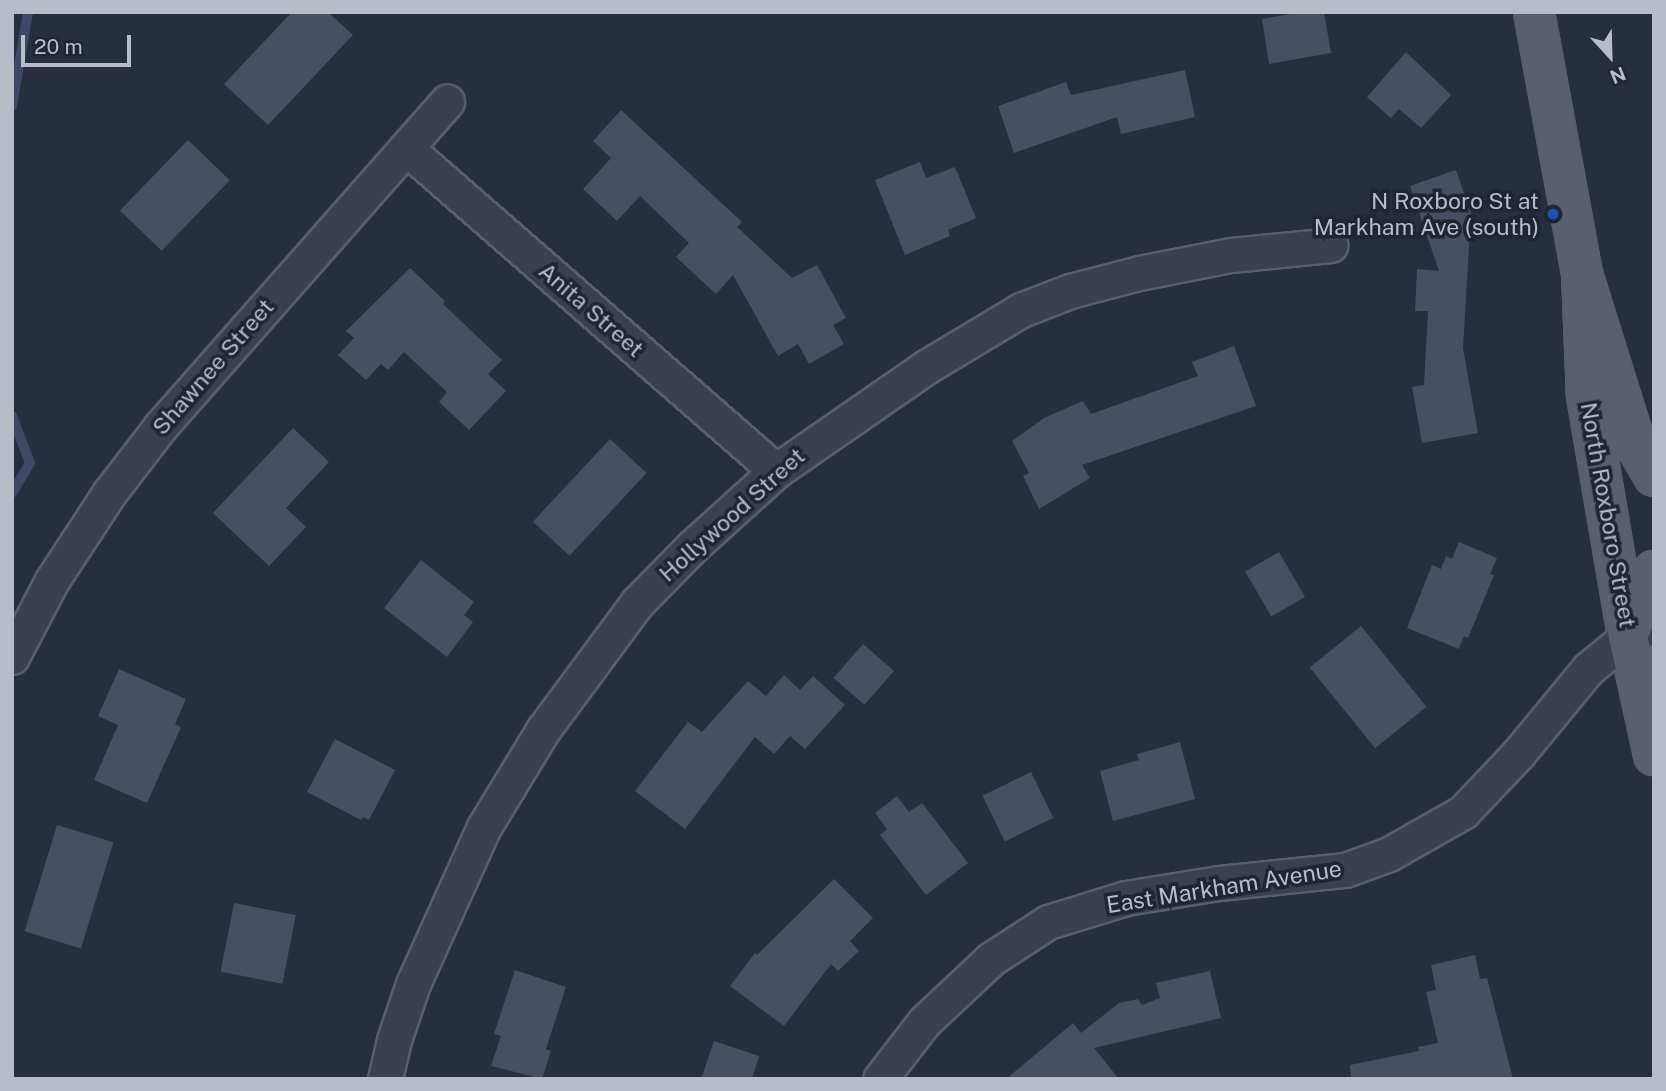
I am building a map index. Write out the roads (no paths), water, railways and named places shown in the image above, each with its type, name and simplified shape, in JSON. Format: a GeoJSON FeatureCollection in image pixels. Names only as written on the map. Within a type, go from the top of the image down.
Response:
{"type":"FeatureCollection","features":[{"type":"Feature","properties":{"kind":"main road","name":"North Roxboro Street"},"geometry":{"type":"LineString","coordinates":[[1534,12],[1582,274],[1635,443],[1654,476]]}},
{"type":"Feature","properties":{"kind":"main road","name":"North Roxboro Street"},"geometry":{"type":"LineString","coordinates":[[1582,274],[1587,396],[1641,631],[1654,755]]}},
{"type":"Feature","properties":{"kind":"main road","name":"East Markham Avenue"},"geometry":{"type":"LineString","coordinates":[[1641,631],[1654,571]]}},
{"type":"Feature","properties":{"kind":"street","name":"Shawnee Street"},"geometry":{"type":"LineString","coordinates":[[12,657],[51,582],[110,492],[160,427],[447,101]]}},
{"type":"Feature","properties":{"kind":"street","name":"Anita Street"},"geometry":{"type":"LineString","coordinates":[[406,148],[776,471]]}},
{"type":"Feature","properties":{"kind":"street","name":"Hollywood Street"},"geometry":{"type":"LineString","coordinates":[[385,1079],[394,1040],[413,984],[484,827],[543,730],[636,603],[776,471],[926,367],[1021,310],[1070,291],[1139,273],[1231,255],[1331,245]]}},
{"type":"Feature","properties":{"kind":"street","name":"East Markham Avenue"},"geometry":{"type":"LineString","coordinates":[[880,1079],[924,1022],[991,959],[1048,922],[1126,898],[1219,883],[1345,870],[1389,854],[1463,811],[1518,754],[1588,669],[1641,631]]}},
{"type":"Feature","properties":{"kind":"waterway"},"geometry":{"type":"LineString","coordinates":[[12,106],[28,12]]}},
{"type":"Feature","properties":{"kind":"waterway"},"geometry":{"type":"LineString","coordinates":[[12,416],[30,463],[12,493]]}},
{"type":"Feature","properties":{"kind":"place","name":"N Roxboro St at Markham Ave (south)"},"geometry":{"type":"Point","coordinates":[1553,214]}}]}
